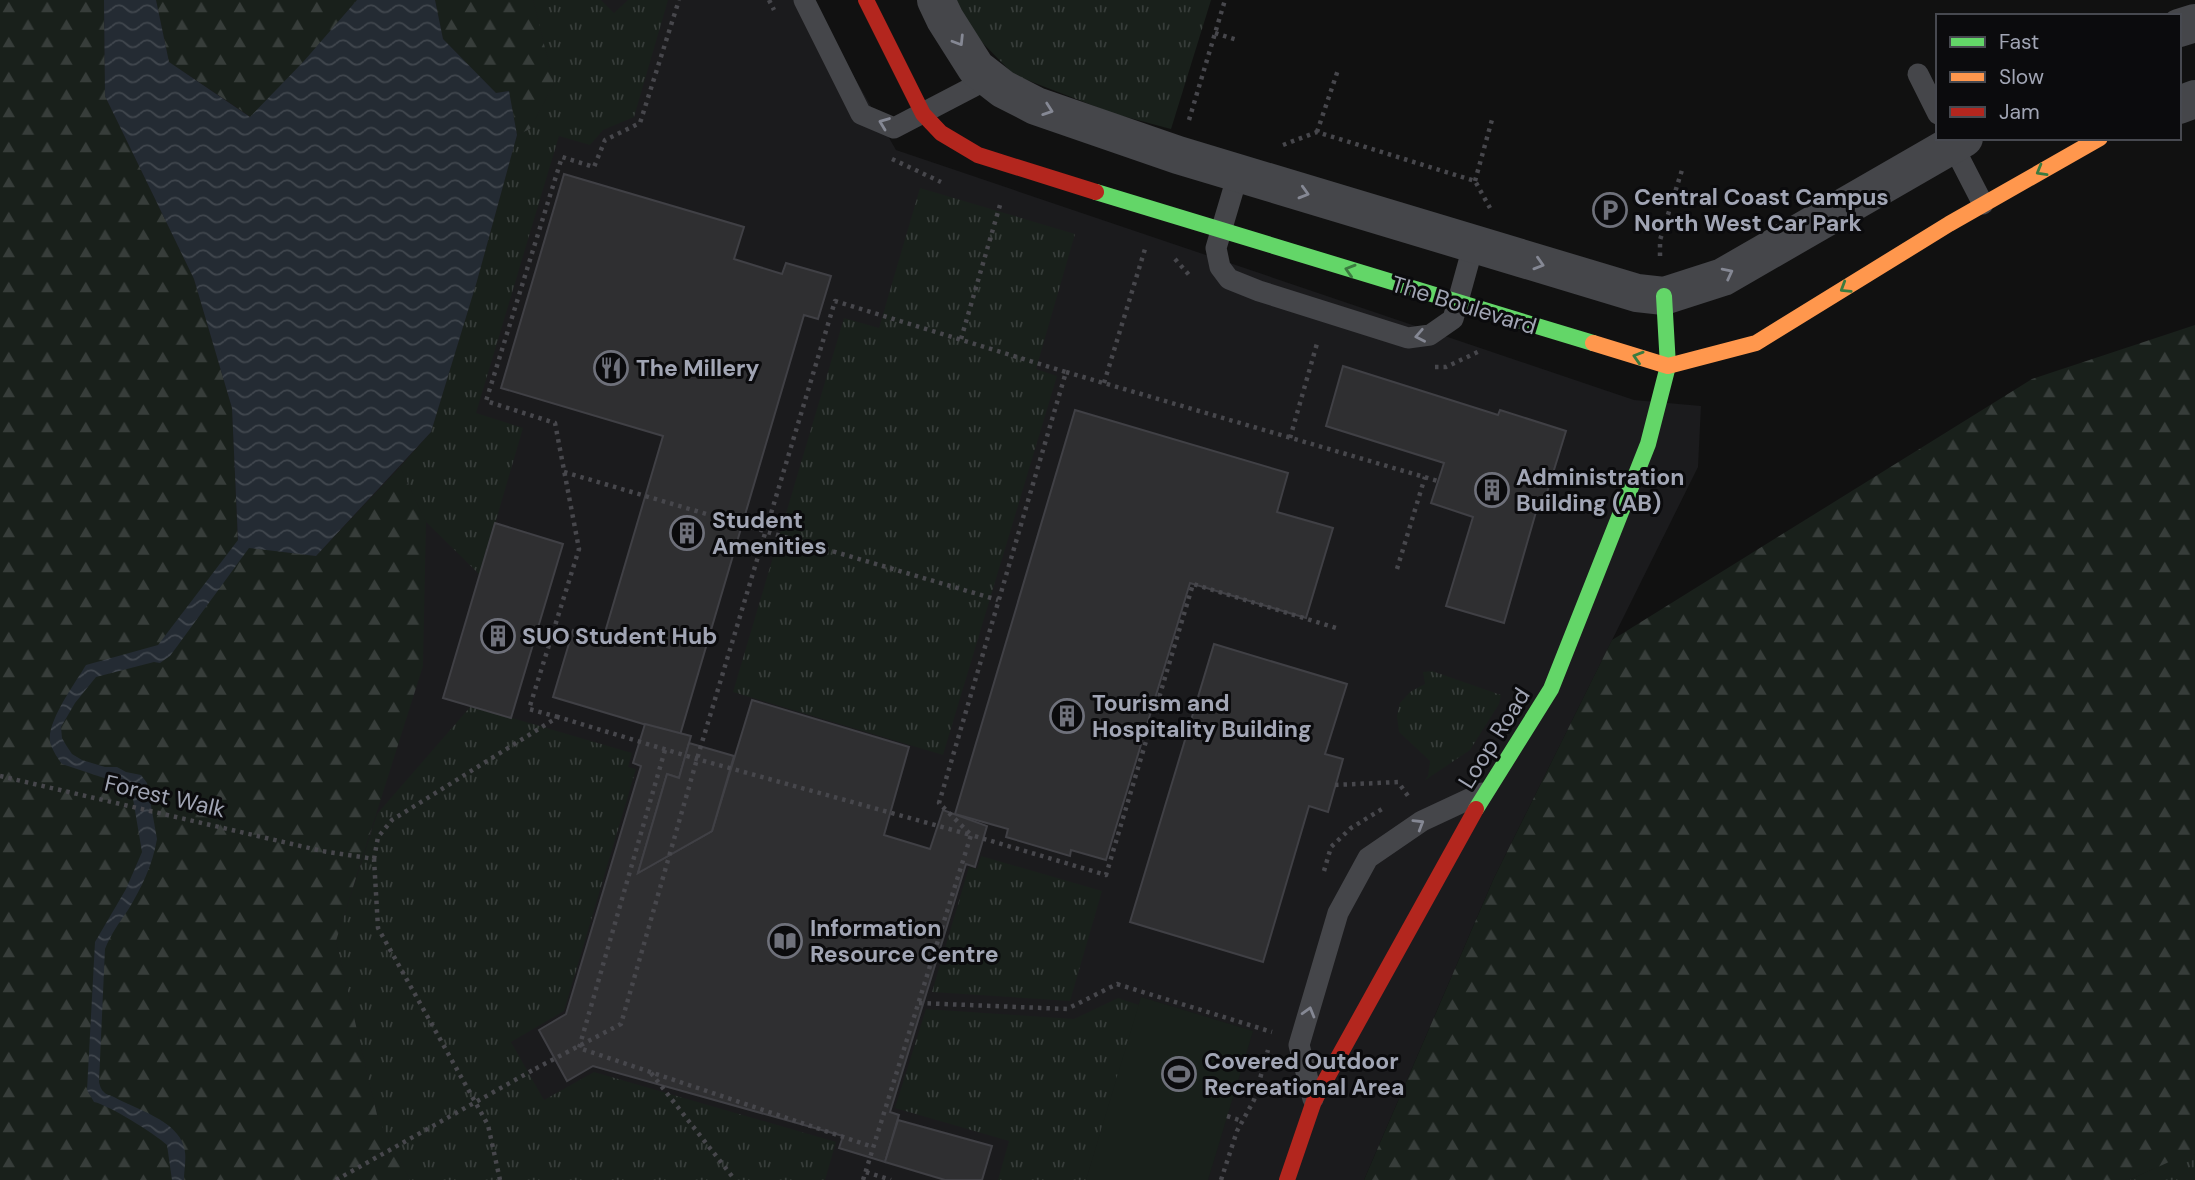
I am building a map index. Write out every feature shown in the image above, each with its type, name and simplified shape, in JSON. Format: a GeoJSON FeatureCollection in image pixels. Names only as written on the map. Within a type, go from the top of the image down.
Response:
{"type":"FeatureCollection","features":[{"type":"Feature","properties":{"kind":"street","name":"The Boulevard"},"geometry":{"type":"LineString","coordinates":[[866,0],[923,114],[941,133],[978,155],[1668,366]]}},
{"type":"Feature","properties":{"kind":"street"},"geometry":{"type":"LineString","coordinates":[[936,0],[976,68],[988,79],[1036,106],[1238,174],[1483,227],[1600,283],[1637,293],[1664,296],[1723,277],[1941,140]]}},
{"type":"Feature","properties":{"kind":"street"},"geometry":{"type":"LineString","coordinates":[[1668,366],[1756,343],[1983,204],[2096,140]]}},
{"type":"Feature","properties":{"kind":"street","name":"Loop Road"},"geometry":{"type":"LineString","coordinates":[[1287,1180],[1314,1101],[1487,790],[1551,689],[1648,444],[1668,366],[1664,296]]}},
{"type":"Feature","properties":{"kind":"lane"},"geometry":{"type":"LineString","coordinates":[[804,0],[861,114],[894,128],[988,79]]}},
{"type":"Feature","properties":{"kind":"lane"},"geometry":{"type":"LineString","coordinates":[[1918,74],[1936,107]]}},
{"type":"Feature","properties":{"kind":"lane"},"geometry":{"type":"LineString","coordinates":[[1954,140],[1983,204]]}},
{"type":"Feature","properties":{"kind":"lane"},"geometry":{"type":"LineString","coordinates":[[1238,174],[1216,248],[1220,267],[1229,279],[1259,292],[1408,338],[1430,335],[1453,319],[1483,227]]}},
{"type":"Feature","properties":{"kind":"lane"},"geometry":{"type":"LineString","coordinates":[[1314,1101],[1299,1045],[1338,913],[1368,858],[1422,821],[1487,790]]}},
{"type":"Feature","properties":{"kind":"path"},"geometry":{"type":"LineString","coordinates":[[679,0],[640,123],[605,140],[594,167],[562,157],[486,401],[555,423],[579,549],[529,709],[1106,875],[1193,584],[1336,628]]}},
{"type":"Feature","properties":{"kind":"path"},"geometry":{"type":"LineString","coordinates":[[769,0],[775,12]]}},
{"type":"Feature","properties":{"kind":"path"},"geometry":{"type":"LineString","coordinates":[[1188,123],[1225,0]]}},
{"type":"Feature","properties":{"kind":"path"},"geometry":{"type":"LineString","coordinates":[[1215,33],[1237,40]]}},
{"type":"Feature","properties":{"kind":"path"},"geometry":{"type":"LineString","coordinates":[[1317,132],[1338,70]]}},
{"type":"Feature","properties":{"kind":"path"},"geometry":{"type":"LineString","coordinates":[[1483,227],[1475,181],[1493,116]]}},
{"type":"Feature","properties":{"kind":"path"},"geometry":{"type":"LineString","coordinates":[[1277,147],[1317,132],[1475,181]]}},
{"type":"Feature","properties":{"kind":"path"},"geometry":{"type":"LineString","coordinates":[[883,155],[952,187]]}},
{"type":"Feature","properties":{"kind":"path"},"geometry":{"type":"LineString","coordinates":[[1648,258],[1660,261],[1660,240],[1682,170]]}},
{"type":"Feature","properties":{"kind":"path"},"geometry":{"type":"LineString","coordinates":[[961,339],[1000,205],[988,201]]}},
{"type":"Feature","properties":{"kind":"path"},"geometry":{"type":"LineString","coordinates":[[1132,245],[1155,252]]}},
{"type":"Feature","properties":{"kind":"path"},"geometry":{"type":"LineString","coordinates":[[1104,383],[1145,250]]}},
{"type":"Feature","properties":{"kind":"path"},"geometry":{"type":"LineString","coordinates":[[1164,255],[1174,258],[1199,284]]}},
{"type":"Feature","properties":{"kind":"path"},"geometry":{"type":"LineString","coordinates":[[336,1180],[621,1024],[697,759],[835,301],[1438,481]]}},
{"type":"Feature","properties":{"kind":"path"},"geometry":{"type":"LineString","coordinates":[[1290,438],[1325,312]]}},
{"type":"Feature","properties":{"kind":"path"},"geometry":{"type":"LineString","coordinates":[[1306,337],[1318,341]]}},
{"type":"Feature","properties":{"kind":"path"},"geometry":{"type":"LineString","coordinates":[[1434,366],[1446,368],[1487,347]]}},
{"type":"Feature","properties":{"kind":"path"},"geometry":{"type":"LineString","coordinates":[[971,835],[939,803],[1066,372]]}},
{"type":"Feature","properties":{"kind":"path"},"geometry":{"type":"LineString","coordinates":[[564,472],[998,600]]}},
{"type":"Feature","properties":{"kind":"path"},"geometry":{"type":"LineString","coordinates":[[1397,569],[1425,477]]}},
{"type":"Feature","properties":{"kind":"path"},"geometry":{"type":"LineString","coordinates":[[500,1180],[488,1125],[378,928],[374,859],[378,837],[392,820],[558,717]]}},
{"type":"Feature","properties":{"kind":"path"},"geometry":{"type":"LineString","coordinates":[[665,750],[579,1048],[873,1147]]}},
{"type":"Feature","properties":{"kind":"path","name":"Forest Walk"},"geometry":{"type":"LineString","coordinates":[[0,776],[322,851],[374,859]]}},
{"type":"Feature","properties":{"kind":"path"},"geometry":{"type":"LineString","coordinates":[[1335,785],[1398,782],[1408,797]]}},
{"type":"Feature","properties":{"kind":"path"},"geometry":{"type":"LineString","coordinates":[[1400,801],[1419,792]]}},
{"type":"Feature","properties":{"kind":"path"},"geometry":{"type":"LineString","coordinates":[[1323,874],[1331,848],[1350,828],[1390,805]]}},
{"type":"Feature","properties":{"kind":"path"},"geometry":{"type":"LineString","coordinates":[[863,1180],[971,835]]}},
{"type":"Feature","properties":{"kind":"path"},"geometry":{"type":"LineString","coordinates":[[919,1003],[1067,1009],[1117,984],[1273,1033]]}},
{"type":"Feature","properties":{"kind":"path"},"geometry":{"type":"LineString","coordinates":[[1221,1180],[1237,1130],[1254,1100],[1269,1045]]}},
{"type":"Feature","properties":{"kind":"path"},"geometry":{"type":"LineString","coordinates":[[650,1072],[735,1180]]}},
{"type":"Feature","properties":{"kind":"path"},"geometry":{"type":"LineString","coordinates":[[1227,1116],[1242,1121]]}},
{"type":"Feature","properties":{"kind":"path"},"geometry":{"type":"LineString","coordinates":[[866,1172],[891,1180]]}},
{"type":"Feature","properties":{"kind":"shaded area"},"geometry":{"type":"Polygon","coordinates":[[[0,0],[810,0],[896,150],[1634,400],[1701,406],[1698,467],[1494,878],[1364,1180],[0,1180],[0,0]]]}},
{"type":"Feature","properties":{"kind":"green space"},"geometry":{"type":"Polygon","coordinates":[[[0,0],[104,0],[105,96],[194,279],[232,408],[238,546],[316,556],[400,467],[426,522],[423,666],[336,941],[378,1119],[410,1180],[0,1180],[0,0]]]}},
{"type":"Feature","properties":{"kind":"green space"},"geometry":{"type":"Polygon","coordinates":[[[156,0],[357,0],[251,117],[169,62],[156,0]]]}},
{"type":"Feature","properties":{"kind":"green space"},"geometry":{"type":"Polygon","coordinates":[[[435,0],[533,0],[554,84],[530,129],[517,135],[509,91],[496,93],[443,39],[435,0]]]}},
{"type":"Feature","properties":{"kind":"green space"},"geometry":{"type":"Polygon","coordinates":[[[533,0],[601,0],[614,13],[628,0],[668,0],[634,117],[603,130],[590,145],[559,136],[476,413],[523,428],[480,575],[426,522],[400,467],[431,432],[477,281],[517,135],[530,129],[554,84],[533,0]]]}},
{"type":"Feature","properties":{"kind":"green space"},"geometry":{"type":"Polygon","coordinates":[[[956,0],[1211,0],[1171,129],[1115,114],[1014,75],[972,32],[956,0]]]}},
{"type":"Feature","properties":{"kind":"green space"},"geometry":{"type":"Polygon","coordinates":[[[920,188],[1075,234],[1036,369],[1057,376],[943,755],[733,692],[844,318],[879,328],[920,188]]]}},
{"type":"Feature","properties":{"kind":"green space"},"geometry":{"type":"Polygon","coordinates":[[[2195,325],[2195,1155],[2189,1153],[2129,1180],[1364,1180],[1494,878],[1612,640],[2032,379],[2195,325]]]}},
{"type":"Feature","properties":{"kind":"green space"},"geometry":{"type":"Polygon","coordinates":[[[1432,671],[1501,695],[1499,704],[1470,750],[1424,781],[1428,776],[1430,761],[1399,732],[1397,716],[1400,703],[1410,692],[1425,684],[1423,672],[1432,671]]]}},
{"type":"Feature","properties":{"kind":"green space"},"geometry":{"type":"Polygon","coordinates":[[[471,706],[632,753],[628,767],[636,769],[564,1011],[511,1042],[544,1100],[594,1072],[836,1142],[825,1180],[410,1180],[378,1119],[336,941],[377,814],[471,706]]]}},
{"type":"Feature","properties":{"kind":"green space"},"geometry":{"type":"Polygon","coordinates":[[[981,856],[1102,891],[1070,1001],[932,992],[969,867],[977,869],[981,856]]]}},
{"type":"Feature","properties":{"kind":"green space","name":"Covered Outdoor Recreational Area"},"geometry":{"type":"Polygon","coordinates":[[[1141,997],[1253,1031],[1208,1180],[1086,1180],[1141,997]]]}},
{"type":"Feature","properties":{"kind":"green space"},"geometry":{"type":"Polygon","coordinates":[[[1118,998],[1139,1005],[1086,1180],[998,1180],[1009,1141],[895,1108],[926,1009],[1074,1019],[1118,998]]]}},
{"type":"Feature","properties":{"kind":"green space"},"geometry":{"type":"Polygon","coordinates":[[[2189,1152],[2195,1155],[2195,1180],[2129,1180],[2189,1152]]]}},
{"type":"Feature","properties":{"kind":"water"},"geometry":{"type":"Polygon","coordinates":[[[104,0],[156,0],[169,62],[250,117],[357,0],[435,0],[443,39],[496,93],[509,91],[517,135],[477,281],[431,432],[316,556],[249,548],[170,656],[160,663],[154,662],[96,677],[75,703],[61,727],[62,738],[72,754],[105,767],[117,767],[141,775],[147,783],[157,839],[142,885],[105,949],[99,1082],[106,1094],[154,1116],[173,1129],[184,1147],[184,1180],[172,1180],[167,1145],[132,1120],[94,1102],[87,1090],[95,942],[126,889],[142,852],[131,787],[62,764],[52,747],[50,737],[62,704],[86,665],[158,645],[238,540],[232,408],[194,279],[105,96],[104,0]]]}},
{"type":"Feature","properties":{"kind":"building","name":"Student Amenities"},"geometry":{"type":"Polygon","coordinates":[[[564,174],[744,227],[734,259],[782,274],[786,263],[831,276],[818,319],[804,315],[680,735],[553,697],[573,630],[603,639],[663,436],[501,388],[564,174]]]}},
{"type":"Feature","properties":{"kind":"building","name":"Administration Building (AB)"},"geometry":{"type":"Polygon","coordinates":[[[1343,366],[1498,415],[1500,410],[1566,431],[1545,499],[1540,498],[1504,623],[1446,606],[1473,517],[1431,503],[1444,463],[1326,426],[1343,366]]]}},
{"type":"Feature","properties":{"kind":"building","name":"Tourism and Hospitality Building"},"geometry":{"type":"Polygon","coordinates":[[[1075,410],[1288,473],[1277,512],[1333,528],[1306,618],[1190,583],[1106,860],[1071,850],[1070,856],[1006,837],[1008,829],[955,814],[1075,410]]]}},
{"type":"Feature","properties":{"kind":"building","name":"SUO Student Hub"},"geometry":{"type":"Polygon","coordinates":[[[495,523],[563,544],[511,718],[443,698],[495,523]]]}},
{"type":"Feature","properties":{"kind":"building"},"geometry":{"type":"Polygon","coordinates":[[[1214,644],[1347,684],[1325,754],[1343,759],[1328,812],[1309,806],[1263,962],[1130,922],[1214,644]]]}},
{"type":"Feature","properties":{"kind":"building"},"geometry":{"type":"Polygon","coordinates":[[[752,700],[909,747],[884,835],[930,849],[943,810],[987,826],[975,867],[966,864],[890,1112],[899,1115],[885,1162],[839,1148],[843,1136],[593,1066],[567,1081],[539,1030],[566,1014],[641,766],[633,763],[645,724],[691,736],[679,778],[667,774],[638,873],[712,831],[752,700]]]}},
{"type":"Feature","properties":{"kind":"building"},"geometry":{"type":"Polygon","coordinates":[[[689,743],[734,756],[712,831],[638,873],[667,774],[679,778],[689,743]]]}},
{"type":"Feature","properties":{"kind":"building"},"geometry":{"type":"Polygon","coordinates":[[[898,1120],[992,1146],[982,1180],[945,1180],[885,1162],[898,1120]]]}},
{"type":"Feature","properties":{"kind":"traffic: fast"},"geometry":{"type":"LineString","coordinates":[[1096,192],[1593,343]]}},
{"type":"Feature","properties":{"kind":"traffic: fast"},"geometry":{"type":"LineString","coordinates":[[1476,809],[1551,689],[1648,444],[1668,366],[1664,296]]}},
{"type":"Feature","properties":{"kind":"traffic: slow"},"geometry":{"type":"LineString","coordinates":[[1593,343],[1668,366],[1756,343],[1949,224],[2096,140]]}},
{"type":"Feature","properties":{"kind":"traffic: jam"},"geometry":{"type":"LineString","coordinates":[[866,0],[923,114],[941,133],[978,155],[1096,192]]}},
{"type":"Feature","properties":{"kind":"traffic: jam"},"geometry":{"type":"LineString","coordinates":[[1287,1180],[1314,1101],[1476,809]]}},
{"type":"Feature","properties":{"kind":"place","name":"Central Coast Campus North West Car Park"},"geometry":{"type":"Point","coordinates":[1610,210]}},
{"type":"Feature","properties":{"kind":"place","name":"The Millery"},"geometry":{"type":"Point","coordinates":[611,368]}},
{"type":"Feature","properties":{"kind":"place","name":"Administration Building (AB)"},"geometry":{"type":"Point","coordinates":[1492,490]}},
{"type":"Feature","properties":{"kind":"place","name":"Student Amenities"},"geometry":{"type":"Point","coordinates":[687,533]}},
{"type":"Feature","properties":{"kind":"place","name":"SUO Student Hub"},"geometry":{"type":"Point","coordinates":[498,636]}},
{"type":"Feature","properties":{"kind":"place","name":"Tourism and Hospitality Building"},"geometry":{"type":"Point","coordinates":[1067,716]}},
{"type":"Feature","properties":{"kind":"place","name":"Information Resource Centre"},"geometry":{"type":"Point","coordinates":[785,941]}},
{"type":"Feature","properties":{"kind":"place","name":"Covered Outdoor Recreational Area"},"geometry":{"type":"Point","coordinates":[1179,1074]}}]}
